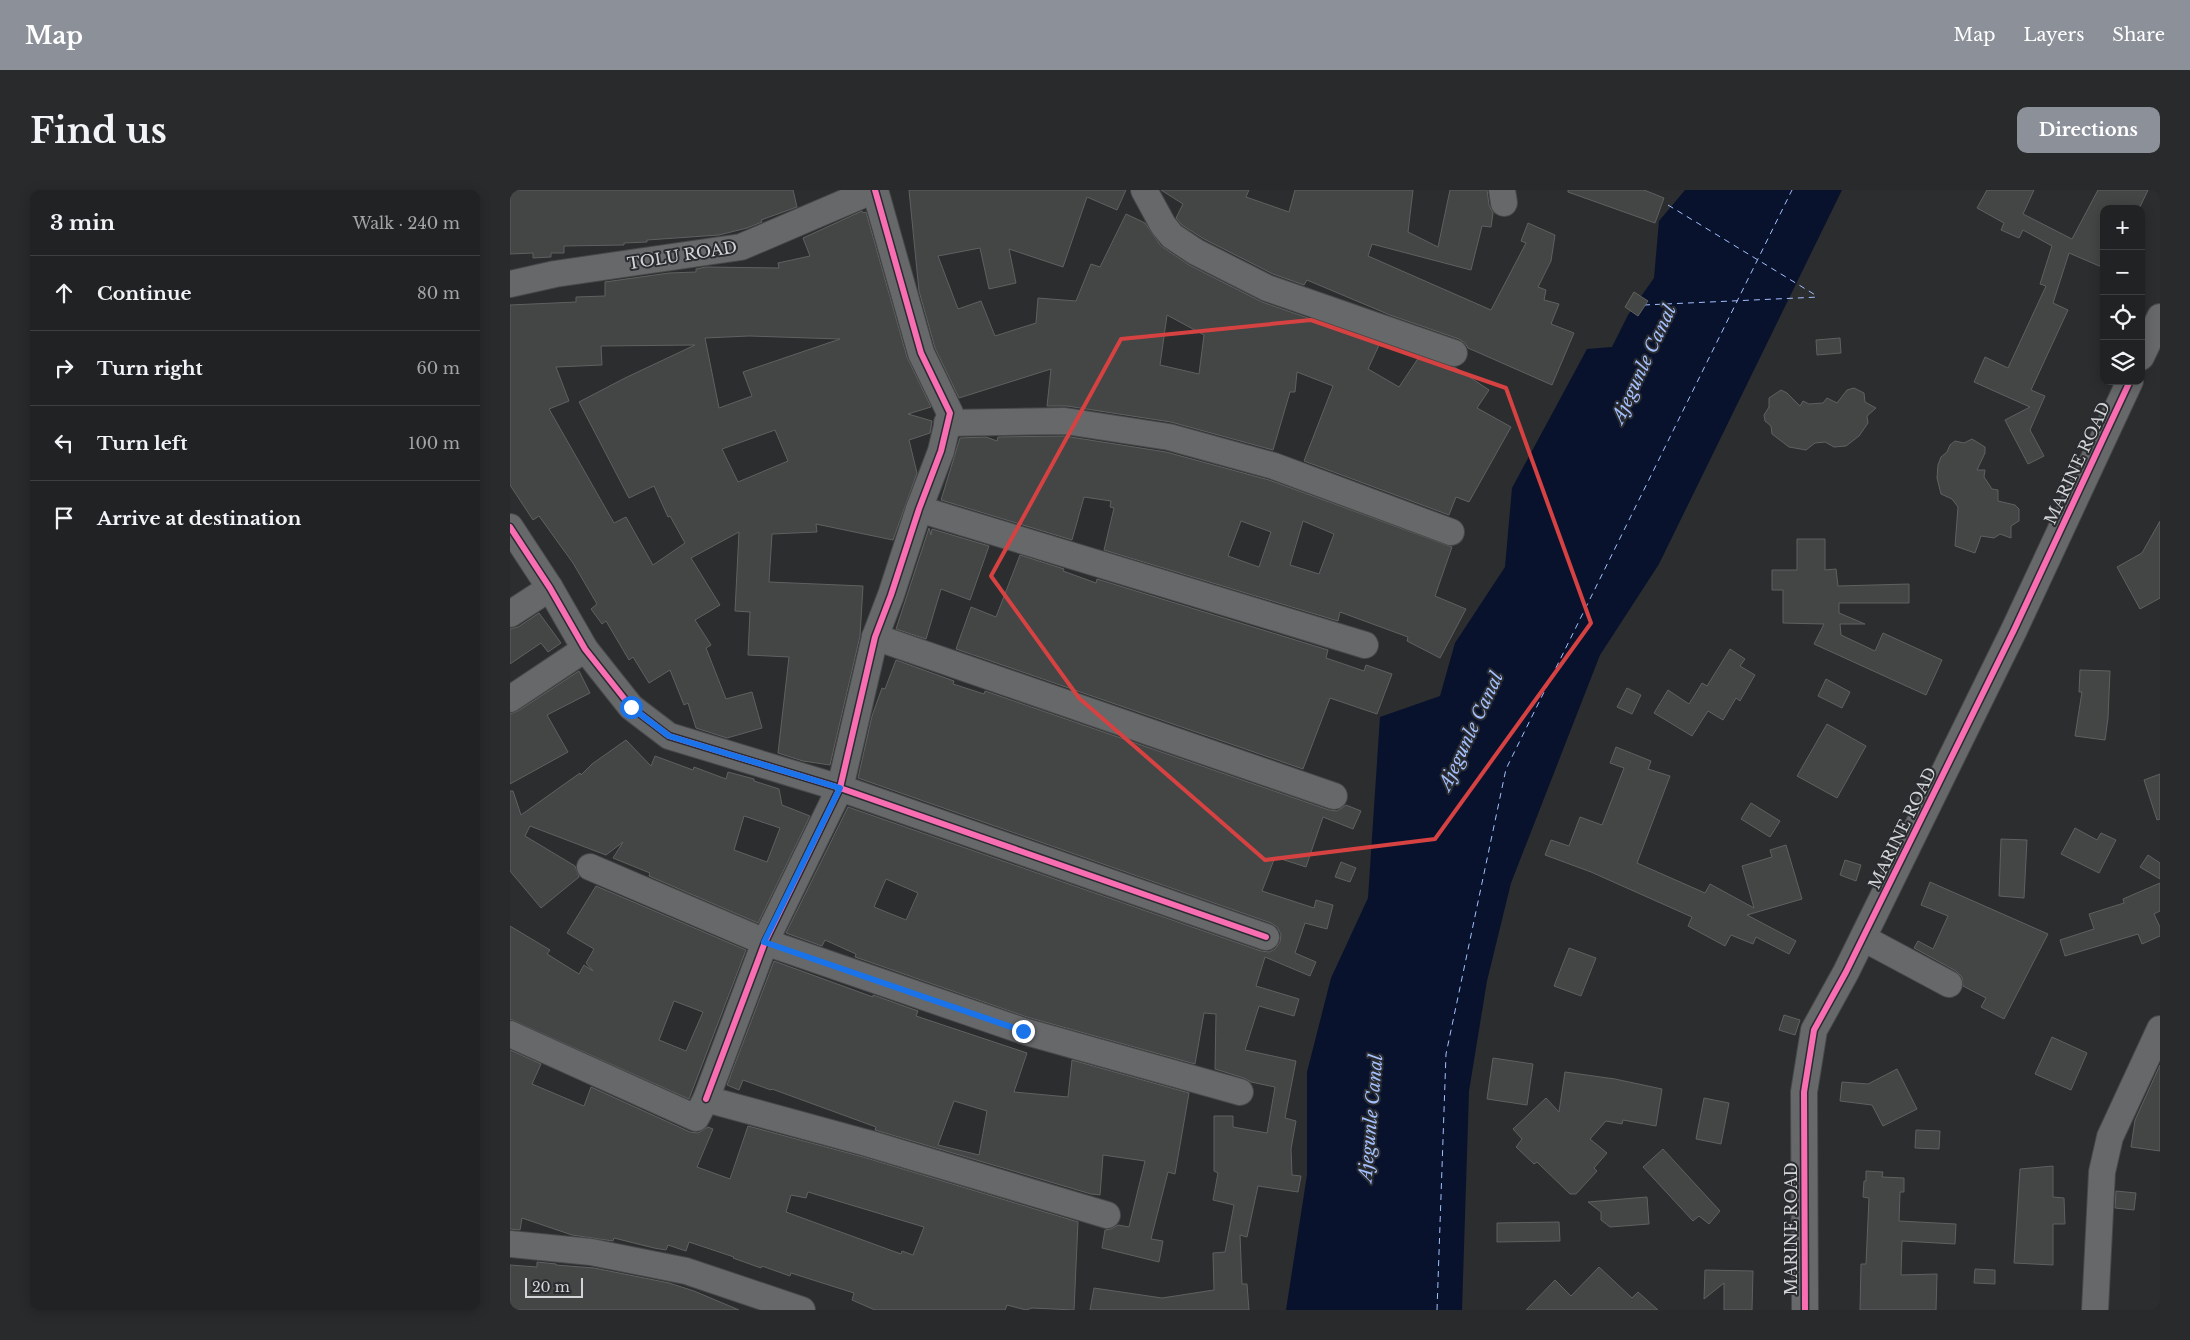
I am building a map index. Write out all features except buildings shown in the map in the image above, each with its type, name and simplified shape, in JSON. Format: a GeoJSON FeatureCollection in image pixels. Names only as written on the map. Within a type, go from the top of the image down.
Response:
{"type":"FeatureCollection","features":[{"type":"Feature","properties":{"kind":"street","name":"TOLU ROAD"},"geometry":{"type":"LineString","coordinates":[[510,284],[555,274],[741,247],[875,190]]}},
{"type":"Feature","properties":{"kind":"street"},"geometry":{"type":"LineString","coordinates":[[510,1034],[696,1118],[706,1099],[764,942],[840,788],[875,637],[941,451],[950,413],[921,353],[875,190]]}},
{"type":"Feature","properties":{"kind":"street"},"geometry":{"type":"LineString","coordinates":[[1144,190],[1163,225],[1172,236],[1196,252],[1267,288],[1454,353]]}},
{"type":"Feature","properties":{"kind":"street"},"geometry":{"type":"LineString","coordinates":[[2145,349],[2160,317]]}},
{"type":"Feature","properties":{"kind":"street","name":"MARINE ROAD"},"geometry":{"type":"LineString","coordinates":[[1806,1310],[1804,1092],[1814,1030],[1863,938],[2014,630],[2128,385]]}},
{"type":"Feature","properties":{"kind":"street"},"geometry":{"type":"LineString","coordinates":[[947,422],[1065,421],[1169,437],[1274,466],[1451,532]]}},
{"type":"Feature","properties":{"kind":"street"},"geometry":{"type":"LineString","coordinates":[[919,509],[1365,645]]}},
{"type":"Feature","properties":{"kind":"street"},"geometry":{"type":"LineString","coordinates":[[510,527],[550,588],[585,649],[631,707],[669,736],[840,788],[1266,937]]}},
{"type":"Feature","properties":{"kind":"street"},"geometry":{"type":"LineString","coordinates":[[510,614],[550,588]]}},
{"type":"Feature","properties":{"kind":"street"},"geometry":{"type":"LineString","coordinates":[[875,637],[1334,796]]}},
{"type":"Feature","properties":{"kind":"street"},"geometry":{"type":"LineString","coordinates":[[510,699],[585,649]]}},
{"type":"Feature","properties":{"kind":"street"},"geometry":{"type":"LineString","coordinates":[[590,867],[764,942],[1023,1031],[1240,1092]]}},
{"type":"Feature","properties":{"kind":"street"},"geometry":{"type":"LineString","coordinates":[[1863,938],[1949,984]]}},
{"type":"Feature","properties":{"kind":"street"},"geometry":{"type":"LineString","coordinates":[[2095,1310],[2102,1172],[2110,1137],[2160,1029]]}},
{"type":"Feature","properties":{"kind":"street"},"geometry":{"type":"LineString","coordinates":[[706,1099],[867,1143],[1107,1215]]}},
{"type":"Feature","properties":{"kind":"street"},"geometry":{"type":"LineString","coordinates":[[510,1244],[591,1252],[686,1271],[802,1310]]}},
{"type":"Feature","properties":{"kind":"highlighted area"},"geometry":{"type":"Polygon","coordinates":[[[1311,320],[1506,388],[1591,623],[1435,839],[1265,860],[1079,698],[991,576],[1121,339],[1311,320]]]}},
{"type":"Feature","properties":{"kind":"water","name":"Ajegunle Canal"},"geometry":{"type":"Polygon","coordinates":[[[1685,190],[1842,190],[1659,564],[1600,655],[1511,883],[1487,981],[1469,1091],[1462,1310],[1286,1310],[1307,1175],[1307,1072],[1331,978],[1368,898],[1380,717],[1440,696],[1455,643],[1505,567],[1512,488],[1587,349],[1612,347],[1628,315],[1654,278],[1659,221],[1685,190]]]}},
{"type":"Feature","properties":{"kind":"ferry route"},"geometry":{"type":"LineString","coordinates":[[1437,1310],[1446,1054],[1506,769],[1792,190]]}},
{"type":"Feature","properties":{"kind":"ferry route"},"geometry":{"type":"LineString","coordinates":[[1668,205],[1817,296]]}},
{"type":"Feature","properties":{"kind":"ferry route"},"geometry":{"type":"LineString","coordinates":[[1644,305],[1819,297]]}},
{"type":"Feature","properties":{"kind":"cycle path"},"geometry":{"type":"LineString","coordinates":[[706,1099],[765,942],[840,788],[875,637],[941,451],[950,413],[921,353],[875,190]]}},
{"type":"Feature","properties":{"kind":"cycle path"},"geometry":{"type":"LineString","coordinates":[[1805,1310],[1804,1092],[1814,1030],[1846,972],[2014,630],[2128,385]]}},
{"type":"Feature","properties":{"kind":"cycle path"},"geometry":{"type":"LineString","coordinates":[[510,527],[550,588],[585,649],[631,707],[669,736],[840,788],[1266,937]]}},
{"type":"Feature","properties":{"kind":"route"},"geometry":{"type":"LineString","coordinates":[[631,707],[669,736],[840,788],[764,942],[1023,1031]]}}]}
